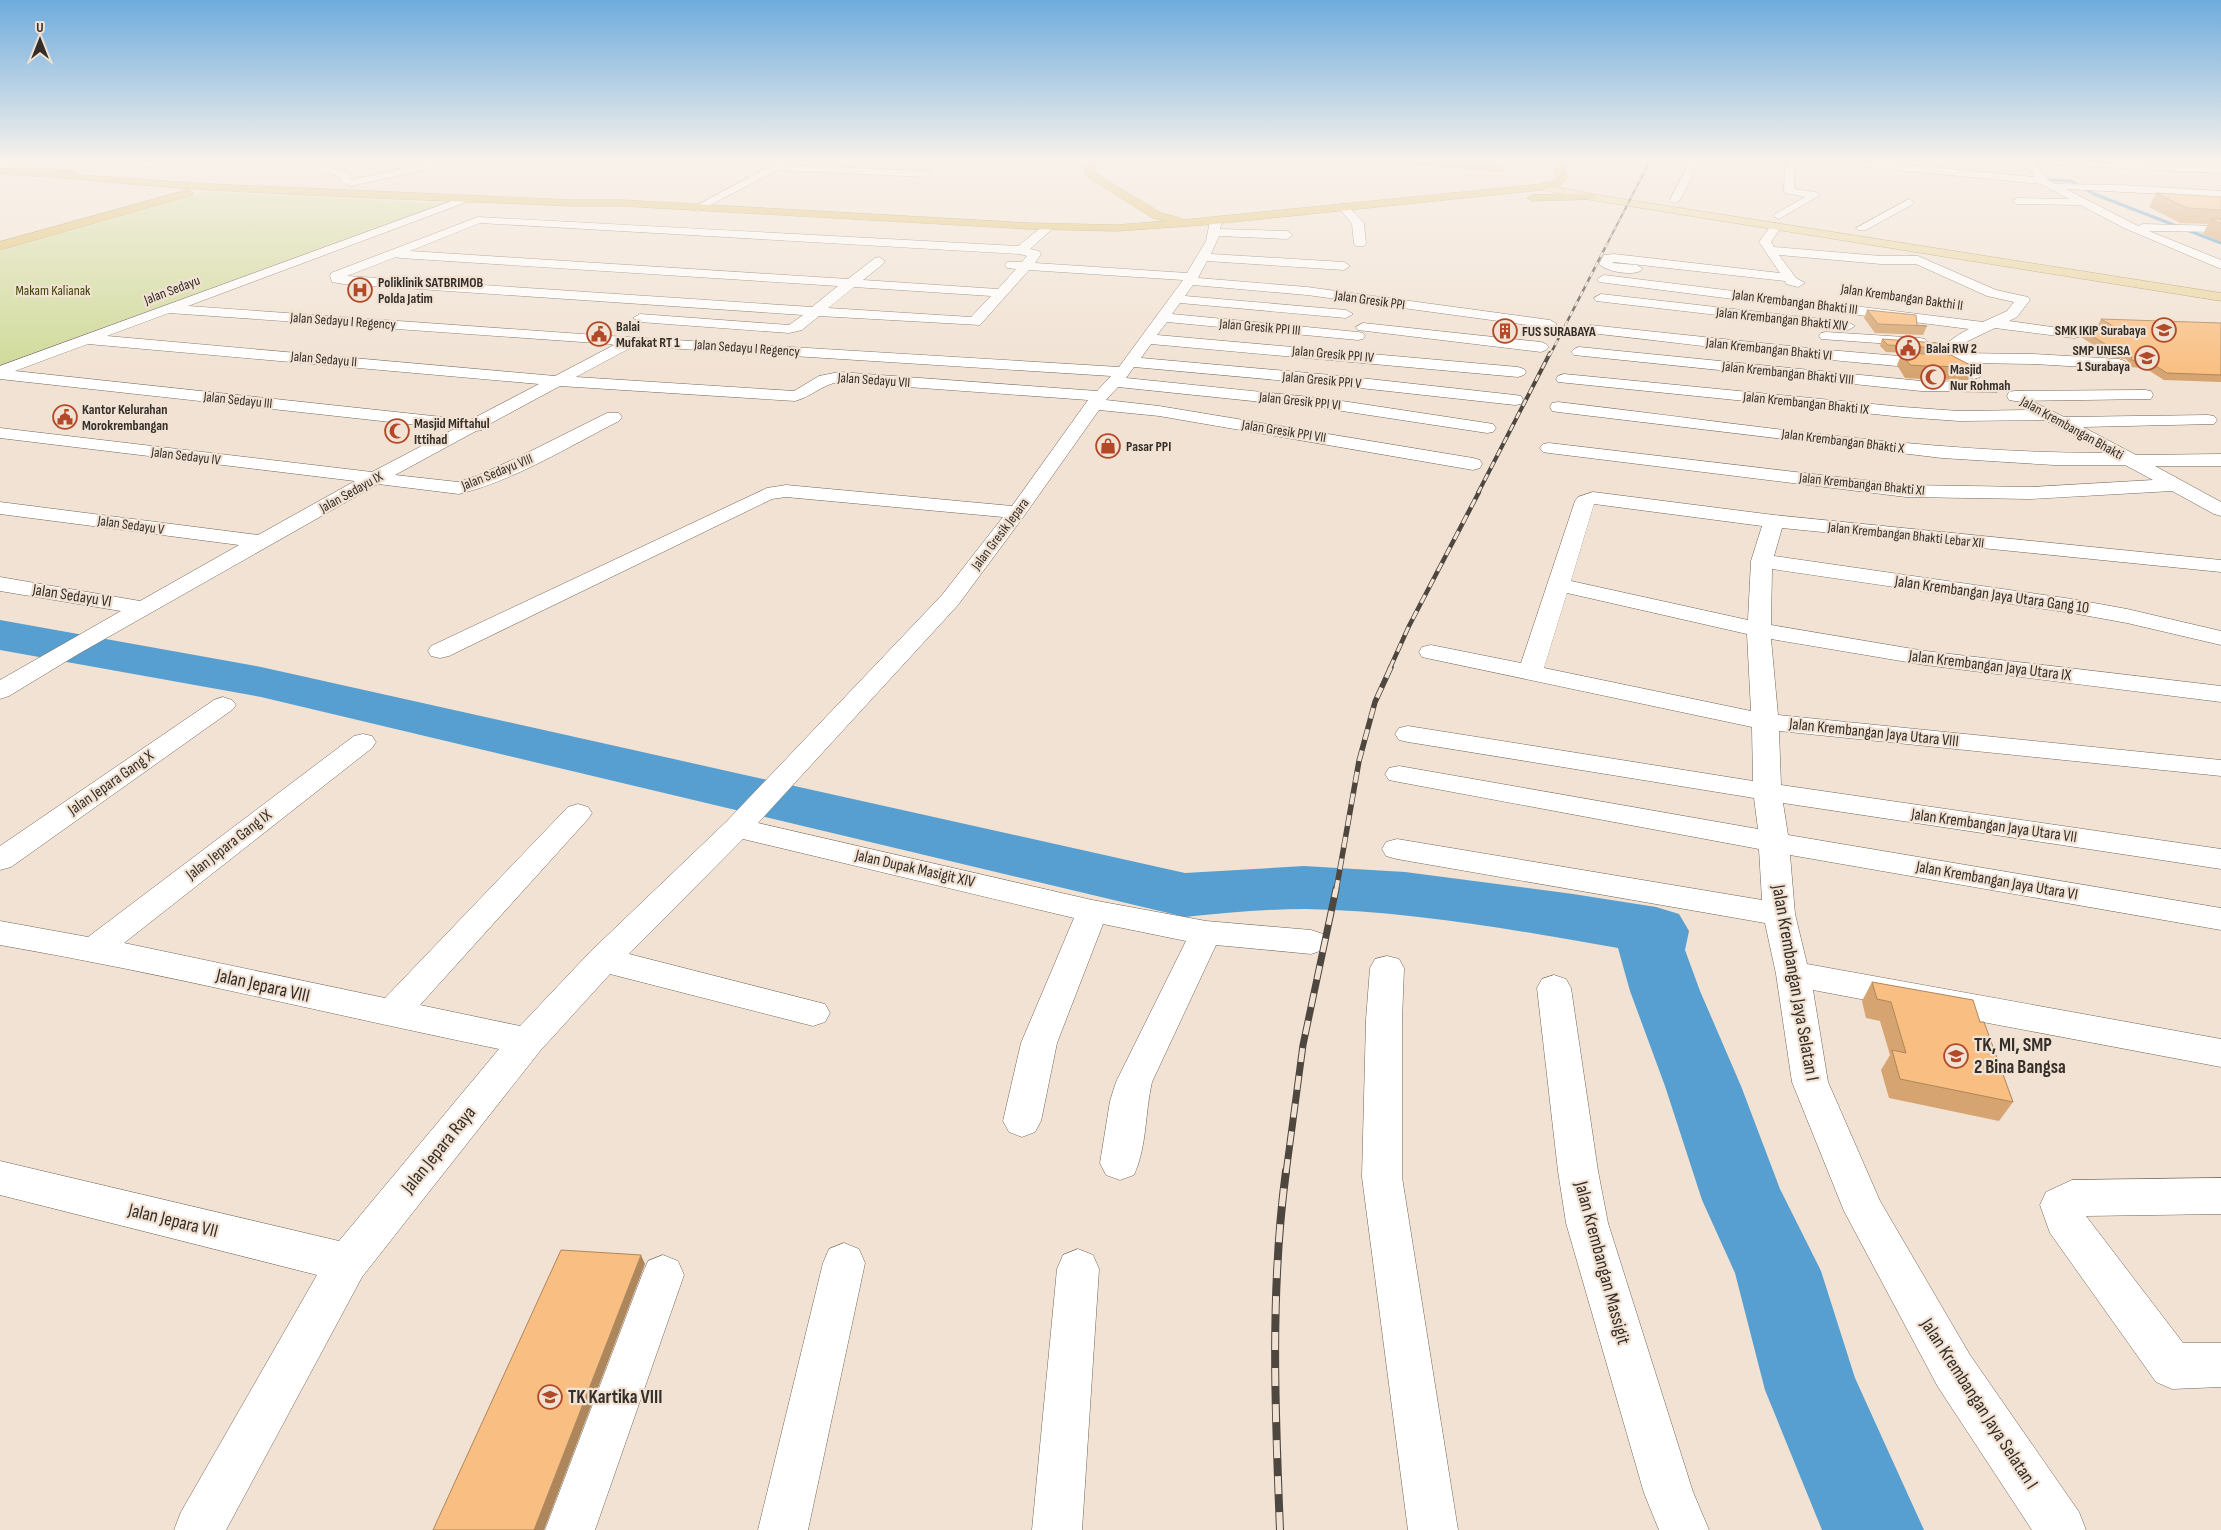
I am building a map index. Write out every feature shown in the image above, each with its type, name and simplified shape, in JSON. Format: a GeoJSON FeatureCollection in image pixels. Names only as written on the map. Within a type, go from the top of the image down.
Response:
{"type":"FeatureCollection","features":[{"type":"Feature","properties":{"kind":"highway"},"geometry":{"type":"LineString","coordinates":[[0,239],[31,230]]}},
{"type":"Feature","properties":{"kind":"highway"},"geometry":{"type":"LineString","coordinates":[[0,246],[55,230]]}},
{"type":"Feature","properties":{"kind":"main road"},"geometry":{"type":"LineString","coordinates":[[1825,230],[1967,256],[2221,297]]}},
{"type":"Feature","properties":{"kind":"main road"},"geometry":{"type":"LineString","coordinates":[[1881,230],[1957,242]]}},
{"type":"Feature","properties":{"kind":"main road"},"geometry":{"type":"LineString","coordinates":[[1884,242],[1894,232]]}},
{"type":"Feature","properties":{"kind":"street","name":"Jalan Sedayu"},"geometry":{"type":"LineString","coordinates":[[0,373],[380,230]]}},
{"type":"Feature","properties":{"kind":"street"},"geometry":{"type":"LineString","coordinates":[[451,237],[461,230]]}},
{"type":"Feature","properties":{"kind":"street"},"geometry":{"type":"LineString","coordinates":[[480,233],[422,242],[336,276],[337,279],[638,299],[660,292],[816,311],[975,322],[1015,279],[1035,254],[1021,250],[677,230]]}},
{"type":"Feature","properties":{"kind":"street"},"geometry":{"type":"LineString","coordinates":[[1021,250],[1044,230]]}},
{"type":"Feature","properties":{"kind":"street","name":"Jalan Gresik Jepara"},"geometry":{"type":"LineString","coordinates":[[741,823],[950,600],[1113,381],[1148,339],[1203,258],[1212,230]]}},
{"type":"Feature","properties":{"kind":"street"},"geometry":{"type":"LineString","coordinates":[[1217,230],[1265,244]]}},
{"type":"Feature","properties":{"kind":"street"},"geometry":{"type":"LineString","coordinates":[[1230,230],[1287,235]]}},
{"type":"Feature","properties":{"kind":"street"},"geometry":{"type":"LineString","coordinates":[[1359,230],[1360,243]]}},
{"type":"Feature","properties":{"kind":"street"},"geometry":{"type":"LineString","coordinates":[[1772,230],[1765,242],[1768,250],[1786,270],[1792,281]]}},
{"type":"Feature","properties":{"kind":"street"},"geometry":{"type":"LineString","coordinates":[[2138,230],[2221,265]]}},
{"type":"Feature","properties":{"kind":"street"},"geometry":{"type":"LineString","coordinates":[[687,231],[668,242],[690,244]]}},
{"type":"Feature","properties":{"kind":"street"},"geometry":{"type":"LineString","coordinates":[[1910,246],[1909,255],[1912,260]]}},
{"type":"Feature","properties":{"kind":"street"},"geometry":{"type":"LineString","coordinates":[[1768,250],[1881,260],[1920,261],[1995,295],[2024,300]]}},
{"type":"Feature","properties":{"kind":"street"},"geometry":{"type":"LineString","coordinates":[[394,253],[1001,293]]}},
{"type":"Feature","properties":{"kind":"street"},"geometry":{"type":"LineString","coordinates":[[1967,256],[1977,268],[1985,273]]}},
{"type":"Feature","properties":{"kind":"street"},"geometry":{"type":"LineString","coordinates":[[640,318],[789,329],[797,327],[868,270],[886,264],[862,257]]}},
{"type":"Feature","properties":{"kind":"street"},"geometry":{"type":"LineString","coordinates":[[1203,258],[1344,266]]}},
{"type":"Feature","properties":{"kind":"street"},"geometry":{"type":"LineString","coordinates":[[1608,258],[1605,264],[1609,266],[1788,285],[1792,281]]}},
{"type":"Feature","properties":{"kind":"street","name":"Jalan Sedayu IX"},"geometry":{"type":"LineString","coordinates":[[0,691],[72,648],[373,479],[561,381],[630,335],[640,318],[660,292],[683,272],[703,261]]}},
{"type":"Feature","properties":{"kind":"street"},"geometry":{"type":"LineString","coordinates":[[996,265],[1330,282]]}},
{"type":"Feature","properties":{"kind":"street"},"geometry":{"type":"LineString","coordinates":[[363,266],[393,268]]}},
{"type":"Feature","properties":{"kind":"street"},"geometry":{"type":"LineString","coordinates":[[849,269],[868,270]]}},
{"type":"Feature","properties":{"kind":"street","name":"Jalan Gresik PPI"},"geometry":{"type":"LineString","coordinates":[[1192,276],[1307,291],[1366,320],[1550,324]]}},
{"type":"Feature","properties":{"kind":"street"},"geometry":{"type":"LineString","coordinates":[[996,278],[1015,279]]}},
{"type":"Feature","properties":{"kind":"street","name":"Jalan Krembangan Bhakti III"},"geometry":{"type":"LineString","coordinates":[[1604,279],[2074,334]]}},
{"type":"Feature","properties":{"kind":"street"},"geometry":{"type":"LineString","coordinates":[[1792,281],[1813,285]]}},
{"type":"Feature","properties":{"kind":"street"},"geometry":{"type":"LineString","coordinates":[[2000,282],[2022,296],[2024,300]]}},
{"type":"Feature","properties":{"kind":"street"},"geometry":{"type":"LineString","coordinates":[[816,296],[855,298]]}},
{"type":"Feature","properties":{"kind":"street"},"geometry":{"type":"LineString","coordinates":[[1947,344],[2012,314],[2024,300]]}},
{"type":"Feature","properties":{"kind":"street"},"geometry":{"type":"LineString","coordinates":[[1598,304],[1827,336],[1947,344],[2034,359],[2124,370],[2036,374]]}},
{"type":"Feature","properties":{"kind":"street"},"geometry":{"type":"LineString","coordinates":[[970,306],[989,307]]}},
{"type":"Feature","properties":{"kind":"street"},"geometry":{"type":"LineString","coordinates":[[1169,308],[1284,320]]}},
{"type":"Feature","properties":{"kind":"street"},"geometry":{"type":"LineString","coordinates":[[1169,308],[1366,320],[1541,347]]}},
{"type":"Feature","properties":{"kind":"street","name":"Jalan Gresik PPI III"},"geometry":{"type":"LineString","coordinates":[[1169,308],[1366,320]]}},
{"type":"Feature","properties":{"kind":"street","name":"Jalan Sedayu I Regency"},"geometry":{"type":"LineString","coordinates":[[168,309],[630,335],[1113,381]]}},
{"type":"Feature","properties":{"kind":"street"},"geometry":{"type":"LineString","coordinates":[[1314,436],[1342,381],[1350,355],[1366,320]]}},
{"type":"Feature","properties":{"kind":"street","name":"Jalan Krembangan Bhakti VI"},"geometry":{"type":"LineString","coordinates":[[1590,329],[1899,361],[1947,344]]}},
{"type":"Feature","properties":{"kind":"street","name":"Jalan Sedayu II"},"geometry":{"type":"LineString","coordinates":[[87,339],[561,381]]}},
{"type":"Feature","properties":{"kind":"street","name":"Jalan Gresik PPI IV"},"geometry":{"type":"LineString","coordinates":[[1148,339],[1350,355],[1518,372]]}},
{"type":"Feature","properties":{"kind":"street","name":"Jalan Krembangan Bhakti"},"geometry":{"type":"LineString","coordinates":[[1947,344],[1974,374],[2221,510]]}},
{"type":"Feature","properties":{"kind":"street"},"geometry":{"type":"LineString","coordinates":[[2039,344],[2093,348]]}},
{"type":"Feature","properties":{"kind":"street","name":"Jalan Krembangan Bhakti VIII"},"geometry":{"type":"LineString","coordinates":[[1579,352],[1921,386],[1997,387]]}},
{"type":"Feature","properties":{"kind":"street","name":"Jalan Sedayu III"},"geometry":{"type":"LineString","coordinates":[[0,373],[476,426]]}},
{"type":"Feature","properties":{"kind":"street"},"geometry":{"type":"LineString","coordinates":[[1974,374],[2012,374]]}},
{"type":"Feature","properties":{"kind":"street","name":"Jalan Sedayu VII"},"geometry":{"type":"LineString","coordinates":[[561,381],[795,396],[822,379],[839,377],[1113,381]]}},
{"type":"Feature","properties":{"kind":"street","name":"Jalan Krembangan Bhakti IX"},"geometry":{"type":"LineString","coordinates":[[1564,379],[1903,412],[1959,416],[2055,418],[2211,428],[2089,437]]}},
{"type":"Feature","properties":{"kind":"street","name":"Jalan Gresik PPI V"},"geometry":{"type":"LineString","coordinates":[[1113,381],[1342,381],[1514,400]]}},
{"type":"Feature","properties":{"kind":"street","name":"Jalan Gresik PPI VI"},"geometry":{"type":"LineString","coordinates":[[1113,381],[1330,404],[1488,428]]}},
{"type":"Feature","properties":{"kind":"street","name":"Jalan Gresik PPI VII"},"geometry":{"type":"LineString","coordinates":[[1113,381],[1159,411],[1473,464]]}},
{"type":"Feature","properties":{"kind":"street"},"geometry":{"type":"LineString","coordinates":[[2013,396],[2145,395]]}},
{"type":"Feature","properties":{"kind":"street","name":"Jalan Krembangan Bhakti X"},"geometry":{"type":"LineString","coordinates":[[1558,407],[1942,453],[2054,459],[2221,460]]}},
{"type":"Feature","properties":{"kind":"street","name":"Jalan Sedayu VIII"},"geometry":{"type":"LineString","coordinates":[[373,479],[463,488],[538,456],[613,417]]}},
{"type":"Feature","properties":{"kind":"street","name":"Jalan Sedayu IV"},"geometry":{"type":"LineString","coordinates":[[0,433],[373,479]]}},
{"type":"Feature","properties":{"kind":"street","name":"Jalan Krembangan Bhakti XI"},"geometry":{"type":"LineString","coordinates":[[1549,448],[1906,491],[2030,492],[2176,485]]}},
{"type":"Feature","properties":{"kind":"street"},"geometry":{"type":"LineString","coordinates":[[440,651],[767,494],[786,491],[1017,512]]}},
{"type":"Feature","properties":{"kind":"street","name":"Jalan Krembangan Bhakti Lebar XII"},"geometry":{"type":"LineString","coordinates":[[1559,586],[1584,501],[1592,498],[1774,521],[2221,566]]}},
{"type":"Feature","properties":{"kind":"street"},"geometry":{"type":"LineString","coordinates":[[2200,498],[2221,498]]}},
{"type":"Feature","properties":{"kind":"street","name":"Jalan Sedayu V"},"geometry":{"type":"LineString","coordinates":[[0,508],[262,542]]}},
{"type":"Feature","properties":{"kind":"street","name":"Jalan Krembangan Jaya Selatan I"},"geometry":{"type":"LineString","coordinates":[[1774,521],[1762,561],[1760,630],[1766,722],[1767,792],[1774,842],[1778,914],[1793,974],[1810,1082],[1864,1211],[1954,1371],[2061,1530]]}},
{"type":"Feature","properties":{"kind":"street","name":"Jalan Krembangan Jaya Utara Gang 10"},"geometry":{"type":"LineString","coordinates":[[1762,561],[2072,606],[2127,616],[2221,638]]}},
{"type":"Feature","properties":{"kind":"street","name":"Jalan Sedayu VI"},"geometry":{"type":"LineString","coordinates":[[0,584],[143,608]]}},
{"type":"Feature","properties":{"kind":"street"},"geometry":{"type":"LineString","coordinates":[[1530,674],[1559,586]]}},
{"type":"Feature","properties":{"kind":"street","name":"Jalan Krembangan Jaya Utara IX"},"geometry":{"type":"LineString","coordinates":[[1559,586],[1760,630],[1925,658],[2221,694]]}},
{"type":"Feature","properties":{"kind":"street","name":"Jalan Krembangan Jaya Utara VIII"},"geometry":{"type":"LineString","coordinates":[[1431,652],[1766,722],[2221,768]]}},
{"type":"Feature","properties":{"kind":"street","name":"Jalan Jepara Gang X"},"geometry":{"type":"LineString","coordinates":[[0,860],[223,705]]}},
{"type":"Feature","properties":{"kind":"street","name":"Jalan Krembangan Jaya Utara VII"},"geometry":{"type":"LineString","coordinates":[[1408,734],[1767,792],[2221,859]]}},
{"type":"Feature","properties":{"kind":"street","name":"Jalan Jepara Gang IX"},"geometry":{"type":"LineString","coordinates":[[96,948],[363,742]]}},
{"type":"Feature","properties":{"kind":"street","name":"Jalan Krembangan Jaya Utara VI"},"geometry":{"type":"LineString","coordinates":[[1399,774],[1774,842],[2221,919]]}},
{"type":"Feature","properties":{"kind":"street"},"geometry":{"type":"LineString","coordinates":[[391,1014],[578,813]]}},
{"type":"Feature","properties":{"kind":"street","name":"Jalan Dupak Masigit XIV"},"geometry":{"type":"LineString","coordinates":[[741,823],[894,863],[1092,911],[1206,933],[1311,942]]}},
{"type":"Feature","properties":{"kind":"street","name":"Jalan Jepara Raya"},"geometry":{"type":"LineString","coordinates":[[198,1530],[347,1263],[526,1041],[603,960],[741,823]]}},
{"type":"Feature","properties":{"kind":"street"},"geometry":{"type":"LineString","coordinates":[[1397,849],[1778,914]]}},
{"type":"Feature","properties":{"kind":"street"},"geometry":{"type":"LineString","coordinates":[[1022,1121],[1039,1043],[1076,955],[1092,911]]}},
{"type":"Feature","properties":{"kind":"street","name":"Jalan Jepara VIII"},"geometry":{"type":"LineString","coordinates":[[0,933],[96,948],[391,1014],[526,1041]]}},
{"type":"Feature","properties":{"kind":"street"},"geometry":{"type":"LineString","coordinates":[[1120,1163],[1129,1101],[1134,1082],[1206,933]]}},
{"type":"Feature","properties":{"kind":"street"},"geometry":{"type":"LineString","coordinates":[[603,960],[813,1014]]}},
{"type":"Feature","properties":{"kind":"street"},"geometry":{"type":"LineString","coordinates":[[1387,968],[1384,1020],[1382,1177],[1433,1530]]}},
{"type":"Feature","properties":{"kind":"street"},"geometry":{"type":"LineString","coordinates":[[1793,974],[2221,1053]]}},
{"type":"Feature","properties":{"kind":"street","name":"Jalan Krembangan Massigit"},"geometry":{"type":"LineString","coordinates":[[1554,988],[1578,1171],[1587,1223],[1669,1493],[1684,1530]]}},
{"type":"Feature","properties":{"kind":"street","name":"Jalan Jepara VII"},"geometry":{"type":"LineString","coordinates":[[0,1178],[347,1263]]}},
{"type":"Feature","properties":{"kind":"street"},"geometry":{"type":"LineString","coordinates":[[2221,1196],[2072,1198],[2060,1205],[2065,1220],[2172,1366],[2221,1365]]}},
{"type":"Feature","properties":{"kind":"street"},"geometry":{"type":"LineString","coordinates":[[783,1530],[844,1263]]}},
{"type":"Feature","properties":{"kind":"street"},"geometry":{"type":"LineString","coordinates":[[1057,1530],[1078,1269]]}},
{"type":"Feature","properties":{"kind":"street"},"geometry":{"type":"LineString","coordinates":[[570,1530],[662,1275]]}},
{"type":"Feature","properties":{"kind":"green space","name":"Makam Kalianak"},"geometry":{"type":"Polygon","coordinates":[[[72,230],[368,230],[0,365],[0,251],[72,230]]]}},
{"type":"Feature","properties":{"kind":"building"},"geometry":{"type":"Polygon","coordinates":[[[1867,310],[1916,315],[1917,325],[1927,326],[1878,324],[1867,310]]]}},
{"type":"Feature","properties":{"kind":"building"},"geometry":{"type":"Polygon","coordinates":[[[2101,319],[2221,323],[2221,375],[2167,373],[2148,361],[2131,360],[2132,357],[2129,353],[2115,350],[2084,331],[2085,328],[2118,329],[2101,319]]]}},
{"type":"Feature","properties":{"kind":"building"},"geometry":{"type":"Polygon","coordinates":[[[1882,339],[1938,343],[1941,345],[1940,348],[1888,345],[1882,339]]]}},
{"type":"Feature","properties":{"kind":"building"},"geometry":{"type":"Polygon","coordinates":[[[1902,353],[1951,355],[1974,367],[1910,365],[1902,353]]]}},
{"type":"Feature","properties":{"kind":"building","name":"TK, MI, SMP 2 Bina Bangsa"},"geometry":{"type":"Polygon","coordinates":[[[1872,982],[1973,1000],[1980,1022],[1984,1022],[2013,1102],[1900,1079],[1892,1050],[1906,1053],[1891,1002],[1877,999],[1872,982]]]}},
{"type":"Feature","properties":{"kind":"building","name":"TK Kartika VIII"},"geometry":{"type":"Polygon","coordinates":[[[561,1250],[641,1255],[534,1530],[433,1530],[561,1250]]]}},
{"type":"Feature","properties":{"kind":"waterway"},"geometry":{"type":"LineString","coordinates":[[2188,230],[2221,243]]}},
{"type":"Feature","properties":{"kind":"waterway"},"geometry":{"type":"LineString","coordinates":[[0,635],[261,682],[1185,895],[1287,888],[1363,890],[1489,904],[1656,931],[1651,950],[1665,991],[1703,1086],[1743,1200],[1778,1271],[1812,1390],[1873,1530]]}},
{"type":"Feature","properties":{"kind":"railway"},"geometry":{"type":"LineString","coordinates":[[1606,246],[1614,230]]}},
{"type":"Feature","properties":{"kind":"railway"},"geometry":{"type":"LineString","coordinates":[[1550,355],[1607,244]]}},
{"type":"Feature","properties":{"kind":"railway"},"geometry":{"type":"LineString","coordinates":[[1478,493],[1550,353]]}},
{"type":"Feature","properties":{"kind":"railway"},"geometry":{"type":"LineString","coordinates":[[1390,668],[1409,626],[1479,492]]}},
{"type":"Feature","properties":{"kind":"railway"},"geometry":{"type":"LineString","coordinates":[[1336,891],[1359,761],[1375,702],[1391,667]]}},
{"type":"Feature","properties":{"kind":"railway"},"geometry":{"type":"LineString","coordinates":[[1286,1173],[1303,1045],[1336,889]]}},
{"type":"Feature","properties":{"kind":"railway"},"geometry":{"type":"LineString","coordinates":[[1280,1530],[1275,1350],[1278,1260],[1286,1171]]}},
{"type":"Feature","properties":{"kind":"place","name":"Poliklinik SATBRIMOB Polda Jatim"},"geometry":{"type":"Point","coordinates":[360,290]}},
{"type":"Feature","properties":{"kind":"place","name":"SMK IKIP Surabaya"},"geometry":{"type":"Point","coordinates":[2164,330]}},
{"type":"Feature","properties":{"kind":"place","name":"FUS SURABAYA"},"geometry":{"type":"Point","coordinates":[1505,331]}},
{"type":"Feature","properties":{"kind":"place","name":"Balai Mufakat RT 1"},"geometry":{"type":"Point","coordinates":[599,334]}},
{"type":"Feature","properties":{"kind":"place","name":"Balai RW 2"},"geometry":{"type":"Point","coordinates":[1908,348]}},
{"type":"Feature","properties":{"kind":"place","name":"SMP UNESA 1 Surabaya"},"geometry":{"type":"Point","coordinates":[2147,358]}},
{"type":"Feature","properties":{"kind":"place","name":"Masjid Nur Rohmah"},"geometry":{"type":"Point","coordinates":[1933,377]}},
{"type":"Feature","properties":{"kind":"place","name":"Kantor Kelurahan Morokrembangan"},"geometry":{"type":"Point","coordinates":[65,417]}},
{"type":"Feature","properties":{"kind":"place","name":"Masjid Miftahul Ittihad"},"geometry":{"type":"Point","coordinates":[397,431]}},
{"type":"Feature","properties":{"kind":"place","name":"Pasar PPI"},"geometry":{"type":"Point","coordinates":[1108,446]}},
{"type":"Feature","properties":{"kind":"place","name":"TK, MI, SMP 2 Bina Bangsa"},"geometry":{"type":"Point","coordinates":[1956,1056]}},
{"type":"Feature","properties":{"kind":"place","name":"TK Kartika VIII"},"geometry":{"type":"Point","coordinates":[550,1397]}}]}
